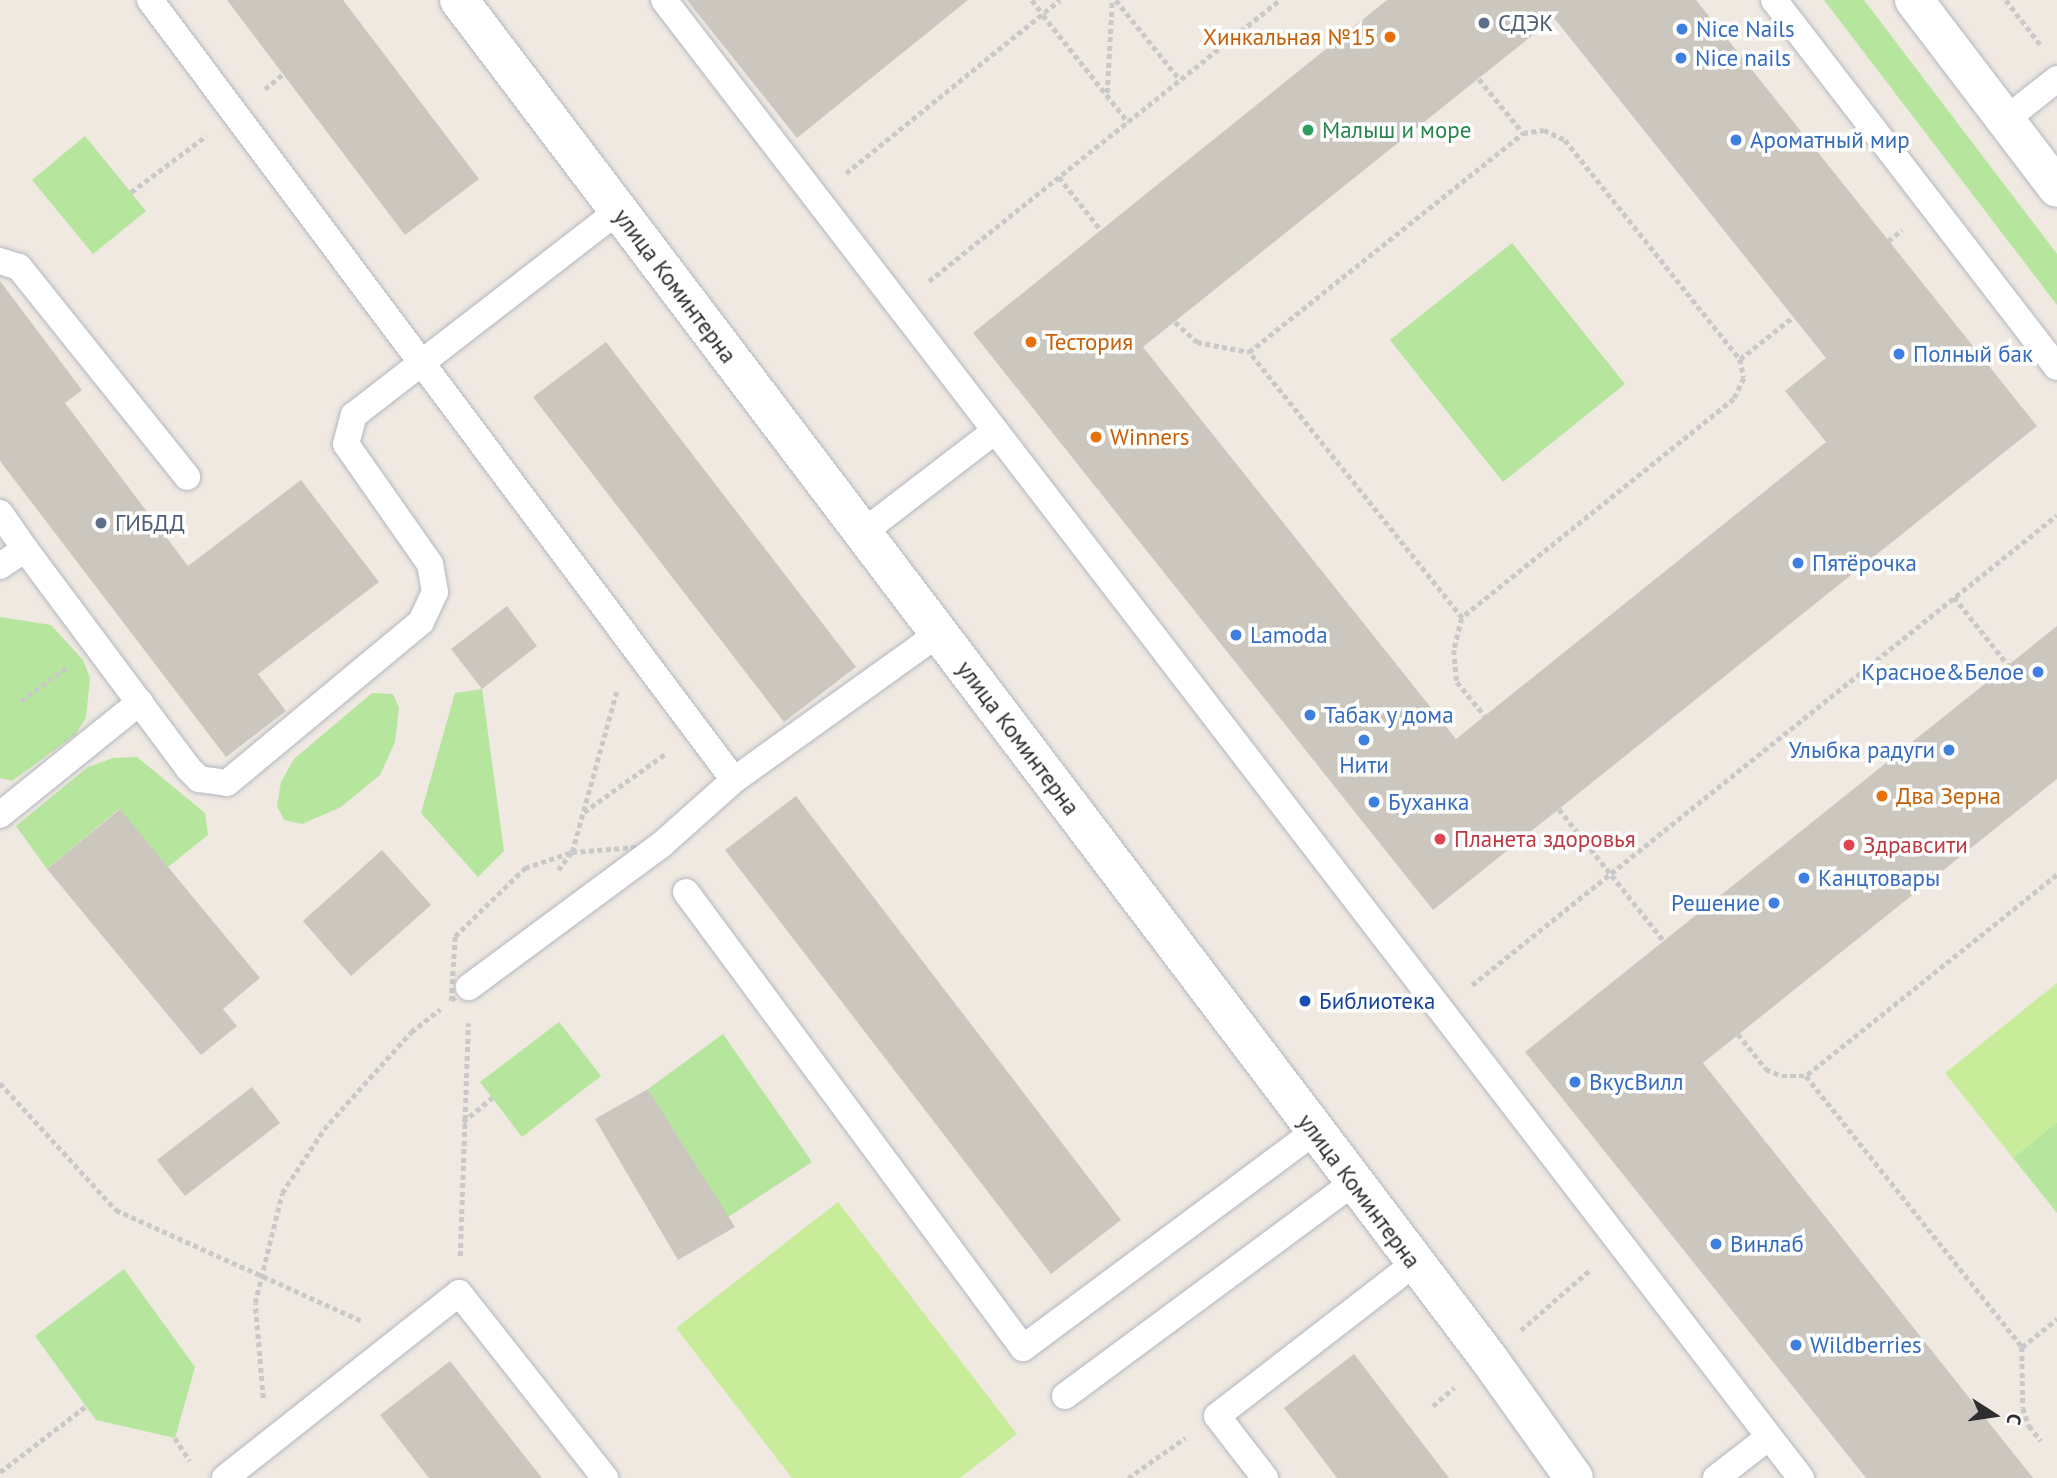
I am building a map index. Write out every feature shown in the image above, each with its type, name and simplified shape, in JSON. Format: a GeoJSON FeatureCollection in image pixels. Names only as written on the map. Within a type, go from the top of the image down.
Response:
{"type":"FeatureCollection","features":[{"type":"Feature","properties":{"kind":"street","name":"улица Коминтерна"},"geometry":{"type":"LineString","coordinates":[[459,0],[1414,1264],[1489,1359],[1574,1478]]}},
{"type":"Feature","properties":{"kind":"street"},"geometry":{"type":"LineString","coordinates":[[1914,0],[2057,188]]}},
{"type":"Feature","properties":{"kind":"lane"},"geometry":{"type":"LineString","coordinates":[[150,0],[734,780]]}},
{"type":"Feature","properties":{"kind":"lane"},"geometry":{"type":"LineString","coordinates":[[664,0],[1801,1478]]}},
{"type":"Feature","properties":{"kind":"lane"},"geometry":{"type":"LineString","coordinates":[[1774,0],[2057,367]]}},
{"type":"Feature","properties":{"kind":"lane"},"geometry":{"type":"LineString","coordinates":[[2005,120],[2053,67]]}},
{"type":"Feature","properties":{"kind":"lane"},"geometry":{"type":"LineString","coordinates":[[0,513],[188,768],[199,779],[227,783],[421,622],[435,592],[436,578],[346,444],[354,415],[618,211]]}},
{"type":"Feature","properties":{"kind":"lane"},"geometry":{"type":"LineString","coordinates":[[0,261],[19,267],[187,477]]}},
{"type":"Feature","properties":{"kind":"lane"},"geometry":{"type":"LineString","coordinates":[[862,533],[995,431]]}},
{"type":"Feature","properties":{"kind":"lane"},"geometry":{"type":"LineString","coordinates":[[0,566],[25,549]]}},
{"type":"Feature","properties":{"kind":"lane"},"geometry":{"type":"LineString","coordinates":[[469,994],[661,845],[734,780],[938,634]]}},
{"type":"Feature","properties":{"kind":"lane"},"geometry":{"type":"LineString","coordinates":[[0,815],[140,702]]}},
{"type":"Feature","properties":{"kind":"lane"},"geometry":{"type":"LineString","coordinates":[[686,892],[1023,1348],[1315,1131]]}},
{"type":"Feature","properties":{"kind":"lane"},"geometry":{"type":"LineString","coordinates":[[1065,1396],[1353,1183]]}},
{"type":"Feature","properties":{"kind":"lane"},"geometry":{"type":"LineString","coordinates":[[1265,1478],[1217,1416],[1414,1264]]}},
{"type":"Feature","properties":{"kind":"lane"},"geometry":{"type":"LineString","coordinates":[[225,1478],[459,1293],[605,1478]]}},
{"type":"Feature","properties":{"kind":"lane"},"geometry":{"type":"LineString","coordinates":[[1716,1478],[1769,1437]]}},
{"type":"Feature","properties":{"kind":"path"},"geometry":{"type":"LineString","coordinates":[[1032,0],[1128,122]]}},
{"type":"Feature","properties":{"kind":"path"},"geometry":{"type":"LineString","coordinates":[[815,197],[1060,0]]}},
{"type":"Feature","properties":{"kind":"path"},"geometry":{"type":"LineString","coordinates":[[1107,95],[1114,0]]}},
{"type":"Feature","properties":{"kind":"path"},"geometry":{"type":"LineString","coordinates":[[1114,0],[1180,80]]}},
{"type":"Feature","properties":{"kind":"path"},"geometry":{"type":"LineString","coordinates":[[898,306],[1280,0]]}},
{"type":"Feature","properties":{"kind":"path"},"geometry":{"type":"LineString","coordinates":[[2006,0],[2053,67]]}},
{"type":"Feature","properties":{"kind":"path"},"geometry":{"type":"LineString","coordinates":[[1479,79],[1523,133]]}},
{"type":"Feature","properties":{"kind":"path"},"geometry":{"type":"LineString","coordinates":[[1249,352],[1523,133],[1544,130],[1565,140],[1740,359],[1744,378],[1734,399],[1462,618],[1454,650],[1457,682],[1485,716]]}},
{"type":"Feature","properties":{"kind":"path"},"geometry":{"type":"LineString","coordinates":[[1059,177],[1101,230]]}},
{"type":"Feature","properties":{"kind":"path"},"geometry":{"type":"LineString","coordinates":[[1740,359],[1793,317]]}},
{"type":"Feature","properties":{"kind":"path"},"geometry":{"type":"LineString","coordinates":[[1175,322],[1198,342],[1249,352],[1462,618]]}},
{"type":"Feature","properties":{"kind":"path"},"geometry":{"type":"LineString","coordinates":[[1441,1010],[2057,515]]}},
{"type":"Feature","properties":{"kind":"path"},"geometry":{"type":"LineString","coordinates":[[1954,597],[2008,665]]}},
{"type":"Feature","properties":{"kind":"path"},"geometry":{"type":"LineString","coordinates":[[549,881],[572,852],[631,642]]}},
{"type":"Feature","properties":{"kind":"path"},"geometry":{"type":"LineString","coordinates":[[21,701],[97,644]]}},
{"type":"Feature","properties":{"kind":"path"},"geometry":{"type":"LineString","coordinates":[[583,812],[698,731]]}},
{"type":"Feature","properties":{"kind":"path"},"geometry":{"type":"LineString","coordinates":[[1559,809],[1664,941]]}},
{"type":"Feature","properties":{"kind":"path"},"geometry":{"type":"LineString","coordinates":[[1738,1034],[1766,1069],[1782,1076],[1806,1076],[2057,875]]}},
{"type":"Feature","properties":{"kind":"path"},"geometry":{"type":"LineString","coordinates":[[274,1440],[259,1385],[255,1303],[282,1193],[324,1129],[411,1032],[469,994],[488,960]]}},
{"type":"Feature","properties":{"kind":"path"},"geometry":{"type":"LineString","coordinates":[[459,1293],[468,1014]]}},
{"type":"Feature","properties":{"kind":"path"},"geometry":{"type":"LineString","coordinates":[[1806,1076],[2022,1347],[2023,1408],[2029,1426],[2041,1441]]}},
{"type":"Feature","properties":{"kind":"path"},"geometry":{"type":"LineString","coordinates":[[0,1083],[116,1210],[401,1338]]}},
{"type":"Feature","properties":{"kind":"path"},"geometry":{"type":"LineString","coordinates":[[463,1122],[492,1098]]}},
{"type":"Feature","properties":{"kind":"path"},"geometry":{"type":"LineString","coordinates":[[1433,1406],[1620,1244]]}},
{"type":"Feature","properties":{"kind":"path"},"geometry":{"type":"LineString","coordinates":[[2022,1347],[2057,1319]]}},
{"type":"Feature","properties":{"kind":"path"},"geometry":{"type":"LineString","coordinates":[[0,1472],[86,1406]]}},
{"type":"Feature","properties":{"kind":"path"},"geometry":{"type":"LineString","coordinates":[[1128,1478],[1217,1416]]}},
{"type":"Feature","properties":{"kind":"green space"},"geometry":{"type":"Polygon","coordinates":[[[1824,0],[1864,0],[2057,254],[2057,305],[1824,0]]]}},
{"type":"Feature","properties":{"kind":"green space"},"geometry":{"type":"Polygon","coordinates":[[[85,136],[146,211],[93,254],[32,180],[85,136]]]}},
{"type":"Feature","properties":{"kind":"green space"},"geometry":{"type":"Polygon","coordinates":[[[1512,243],[1625,384],[1503,482],[1390,340],[1512,243]]]}},
{"type":"Feature","properties":{"kind":"green space"},"geometry":{"type":"Polygon","coordinates":[[[0,617],[51,625],[83,660],[90,678],[86,718],[75,735],[12,781],[0,778],[0,617]]]}},
{"type":"Feature","properties":{"kind":"green space"},"geometry":{"type":"Polygon","coordinates":[[[482,689],[504,851],[478,877],[421,813],[455,693],[482,689]]]}},
{"type":"Feature","properties":{"kind":"green space"},"geometry":{"type":"Polygon","coordinates":[[[372,693],[393,694],[399,708],[395,742],[380,775],[341,807],[302,824],[284,820],[277,806],[281,782],[294,759],[372,693]]]}},
{"type":"Feature","properties":{"kind":"green space"},"geometry":{"type":"Polygon","coordinates":[[[137,757],[205,813],[208,835],[168,867],[119,809],[47,869],[16,826],[88,767],[113,758],[137,757]]]}},
{"type":"Feature","properties":{"kind":"green space"},"geometry":{"type":"Polygon","coordinates":[[[2057,983],[2057,1122],[2013,1158],[1945,1073],[2057,983]]]}},
{"type":"Feature","properties":{"kind":"green space"},"geometry":{"type":"Polygon","coordinates":[[[559,1022],[601,1076],[522,1137],[480,1082],[559,1022]]]}},
{"type":"Feature","properties":{"kind":"green space"},"geometry":{"type":"Polygon","coordinates":[[[723,1034],[812,1162],[728,1217],[648,1089],[723,1034]]]}},
{"type":"Feature","properties":{"kind":"green space"},"geometry":{"type":"Polygon","coordinates":[[[2057,1122],[2057,1213],[2013,1158],[2057,1122]]]}},
{"type":"Feature","properties":{"kind":"green space"},"geometry":{"type":"Polygon","coordinates":[[[838,1202],[1017,1434],[960,1478],[792,1478],[676,1328],[838,1202]]]}},
{"type":"Feature","properties":{"kind":"green space"},"geometry":{"type":"Polygon","coordinates":[[[124,1269],[195,1367],[175,1438],[96,1420],[35,1336],[124,1269]]]}},
{"type":"Feature","properties":{"kind":"building"},"geometry":{"type":"Polygon","coordinates":[[[227,0],[343,0],[479,179],[405,235],[227,0]]]}},
{"type":"Feature","properties":{"kind":"building"},"geometry":{"type":"Polygon","coordinates":[[[687,0],[968,0],[797,138],[687,0]]]}},
{"type":"Feature","properties":{"kind":"building"},"geometry":{"type":"Polygon","coordinates":[[[1387,0],[1696,0],[2037,426],[1433,910],[973,333],[1387,0]],[[1554,18],[1143,347],[1456,739],[1826,442],[1785,391],[1826,358],[1554,18]]]}},
{"type":"Feature","properties":{"kind":"building","name":"ГИБДД"},"geometry":{"type":"Polygon","coordinates":[[[0,281],[82,390],[65,403],[188,566],[301,480],[379,582],[258,674],[286,711],[226,757],[0,461],[0,281]]]}},
{"type":"Feature","properties":{"kind":"building"},"geometry":{"type":"Polygon","coordinates":[[[606,342],[856,667],[784,722],[533,397],[606,342]]]}},
{"type":"Feature","properties":{"kind":"building"},"geometry":{"type":"Polygon","coordinates":[[[507,606],[537,646],[482,689],[451,649],[507,606]]]}},
{"type":"Feature","properties":{"kind":"building"},"geometry":{"type":"Polygon","coordinates":[[[2057,626],[2057,779],[1703,1063],[2033,1478],[1866,1478],[1525,1052],[2057,626]]]}},
{"type":"Feature","properties":{"kind":"building"},"geometry":{"type":"Polygon","coordinates":[[[796,796],[1121,1220],[1051,1274],[725,850],[796,796]]]}},
{"type":"Feature","properties":{"kind":"building"},"geometry":{"type":"Polygon","coordinates":[[[120,809],[260,978],[223,1009],[237,1026],[201,1055],[47,869],[120,809]]]}},
{"type":"Feature","properties":{"kind":"building"},"geometry":{"type":"Polygon","coordinates":[[[382,850],[431,905],[351,976],[303,921],[382,850]]]}},
{"type":"Feature","properties":{"kind":"building"},"geometry":{"type":"Polygon","coordinates":[[[252,1087],[280,1123],[185,1196],[157,1160],[252,1087]]]}},
{"type":"Feature","properties":{"kind":"building"},"geometry":{"type":"Polygon","coordinates":[[[648,1089],[735,1227],[678,1260],[595,1119],[648,1089]]]}},
{"type":"Feature","properties":{"kind":"building"},"geometry":{"type":"Polygon","coordinates":[[[1354,1354],[1449,1478],[1337,1478],[1284,1408],[1354,1354]]]}},
{"type":"Feature","properties":{"kind":"building"},"geometry":{"type":"Polygon","coordinates":[[[450,1361],[542,1478],[429,1478],[380,1415],[450,1361]]]}},
{"type":"Feature","properties":{"kind":"place","name":"СДЭК"},"geometry":{"type":"Point","coordinates":[1484,23]}},
{"type":"Feature","properties":{"kind":"place","name":"Nice Nails"},"geometry":{"type":"Point","coordinates":[1682,29]}},
{"type":"Feature","properties":{"kind":"place","name":"Хинкальная №15"},"geometry":{"type":"Point","coordinates":[1390,37]}},
{"type":"Feature","properties":{"kind":"place","name":"Nice nails"},"geometry":{"type":"Point","coordinates":[1681,58]}},
{"type":"Feature","properties":{"kind":"place","name":"Малыш и море"},"geometry":{"type":"Point","coordinates":[1308,130]}},
{"type":"Feature","properties":{"kind":"place","name":"Ароматный мир"},"geometry":{"type":"Point","coordinates":[1736,140]}},
{"type":"Feature","properties":{"kind":"place","name":"Тестория"},"geometry":{"type":"Point","coordinates":[1031,342]}},
{"type":"Feature","properties":{"kind":"place","name":"Полный бак"},"geometry":{"type":"Point","coordinates":[1899,354]}},
{"type":"Feature","properties":{"kind":"place","name":"Winners"},"geometry":{"type":"Point","coordinates":[1096,437]}},
{"type":"Feature","properties":{"kind":"place","name":"ГИБДД"},"geometry":{"type":"Point","coordinates":[101,523]}},
{"type":"Feature","properties":{"kind":"place","name":"Пятёрочка"},"geometry":{"type":"Point","coordinates":[1798,563]}},
{"type":"Feature","properties":{"kind":"place","name":"Lamoda"},"geometry":{"type":"Point","coordinates":[1236,635]}},
{"type":"Feature","properties":{"kind":"place","name":"Красное&Белое"},"geometry":{"type":"Point","coordinates":[2038,672]}},
{"type":"Feature","properties":{"kind":"place","name":"Табак у дома"},"geometry":{"type":"Point","coordinates":[1310,715]}},
{"type":"Feature","properties":{"kind":"place","name":"Нити"},"geometry":{"type":"Point","coordinates":[1364,740]}},
{"type":"Feature","properties":{"kind":"place","name":"Улыбка радуги"},"geometry":{"type":"Point","coordinates":[1949,750]}},
{"type":"Feature","properties":{"kind":"place","name":"Два Зерна"},"geometry":{"type":"Point","coordinates":[1882,796]}},
{"type":"Feature","properties":{"kind":"place","name":"Буханка"},"geometry":{"type":"Point","coordinates":[1374,802]}},
{"type":"Feature","properties":{"kind":"place","name":"Планета здоровья"},"geometry":{"type":"Point","coordinates":[1440,839]}},
{"type":"Feature","properties":{"kind":"place","name":"Здравсити"},"geometry":{"type":"Point","coordinates":[1849,845]}},
{"type":"Feature","properties":{"kind":"place","name":"Канцтовары"},"geometry":{"type":"Point","coordinates":[1804,878]}},
{"type":"Feature","properties":{"kind":"place","name":"Решение"},"geometry":{"type":"Point","coordinates":[1774,903]}},
{"type":"Feature","properties":{"kind":"place","name":"Библиотека"},"geometry":{"type":"Point","coordinates":[1305,1001]}},
{"type":"Feature","properties":{"kind":"place","name":"ВкусВилл"},"geometry":{"type":"Point","coordinates":[1575,1082]}},
{"type":"Feature","properties":{"kind":"place","name":"Винлаб"},"geometry":{"type":"Point","coordinates":[1716,1244]}},
{"type":"Feature","properties":{"kind":"place","name":"Wildberries"},"geometry":{"type":"Point","coordinates":[1796,1345]}}]}
